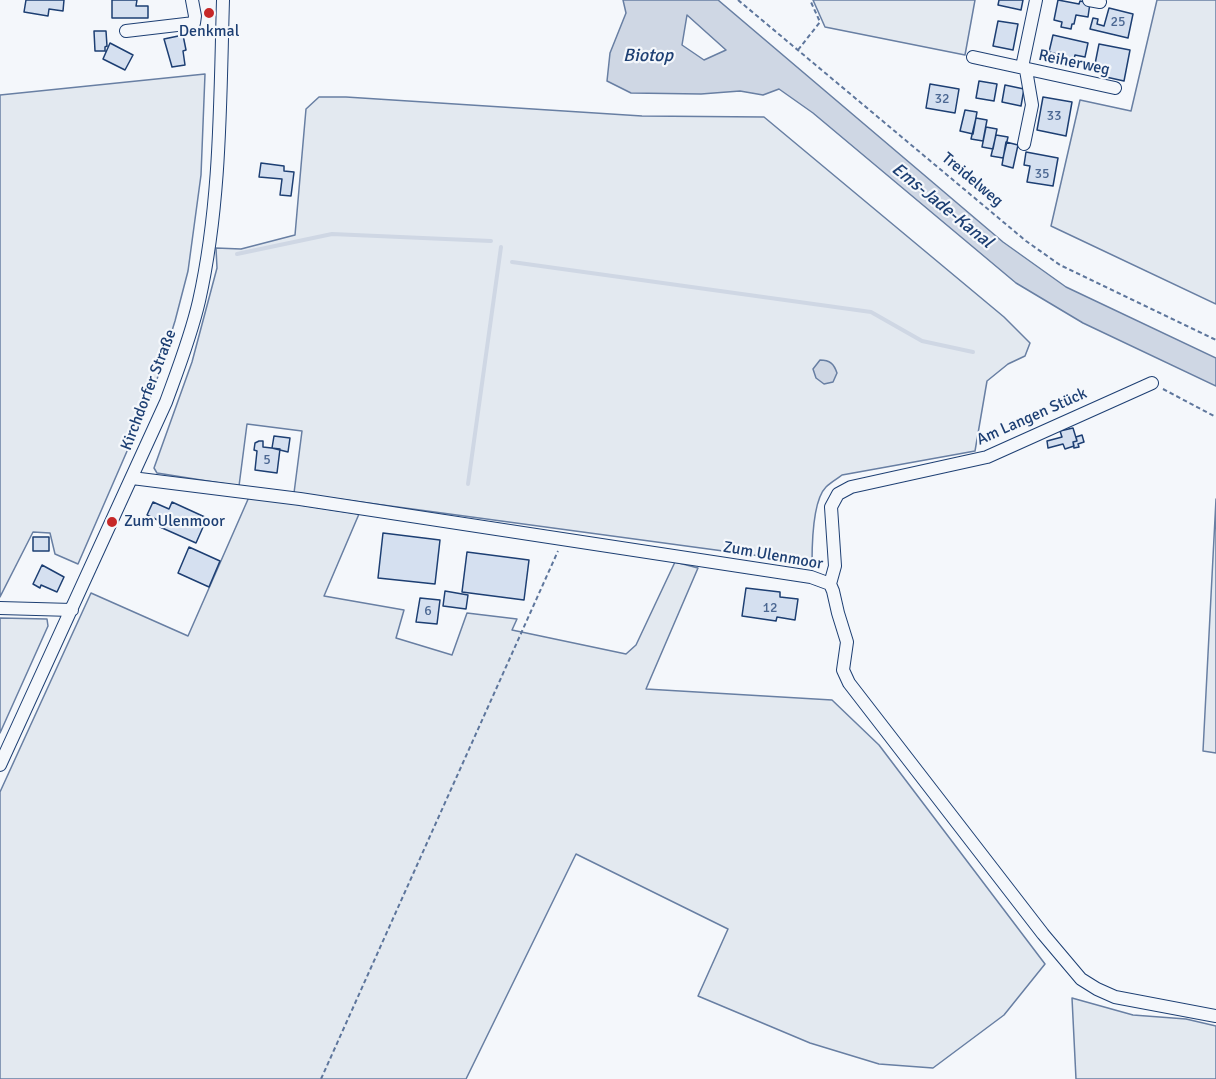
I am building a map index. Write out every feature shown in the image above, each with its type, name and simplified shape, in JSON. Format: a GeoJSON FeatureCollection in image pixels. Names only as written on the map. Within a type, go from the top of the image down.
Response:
{"type":"FeatureCollection","features":[{"type":"Feature","properties":{"kind":"street"},"geometry":{"type":"LineString","coordinates":[[126,31],[194,23],[192,0]]}},
{"type":"Feature","properties":{"kind":"street","name":"Kirchdorfer Straße"},"geometry":{"type":"LineString","coordinates":[[0,765],[166,402],[185,351],[199,302],[209,237],[218,150],[223,0]]}},
{"type":"Feature","properties":{"kind":"street","name":"Reiherweg"},"geometry":{"type":"LineString","coordinates":[[1024,144],[1032,105],[1024,68],[1036,0]]}},
{"type":"Feature","properties":{"kind":"street","name":"Reiherweg"},"geometry":{"type":"LineString","coordinates":[[973,57],[1114,88]]}},
{"type":"Feature","properties":{"kind":"street","name":"Am Langen Stück"},"geometry":{"type":"LineString","coordinates":[[830,584],[835,566],[831,507],[838,494],[851,487],[987,457],[1152,383]]}},
{"type":"Feature","properties":{"kind":"street","name":"Zum Ulenmoor"},"geometry":{"type":"LineString","coordinates":[[132,478],[300,499],[811,577],[830,584],[847,642],[843,670],[849,683],[1043,934],[1081,979],[1097,990],[1115,997],[1216,1016]]}},
{"type":"Feature","properties":{"kind":"street"},"geometry":{"type":"LineString","coordinates":[[0,608],[72,610]]}},
{"type":"Feature","properties":{"kind":"path","name":"Treidelweg"},"geometry":{"type":"LineString","coordinates":[[738,0],[1026,241],[1060,265],[1216,340]]}},
{"type":"Feature","properties":{"kind":"path"},"geometry":{"type":"LineString","coordinates":[[798,50],[820,22],[810,0]]}},
{"type":"Feature","properties":{"kind":"path"},"geometry":{"type":"LineString","coordinates":[[1152,383],[1216,417]]}},
{"type":"Feature","properties":{"kind":"path"},"geometry":{"type":"LineString","coordinates":[[321,1079],[563,540]]}},
{"type":"Feature","properties":{"kind":"shaded area"},"geometry":{"type":"Polygon","coordinates":[[[813,0],[975,0],[965,55],[825,27],[813,0]]]}},
{"type":"Feature","properties":{"kind":"shaded area"},"geometry":{"type":"Polygon","coordinates":[[[1157,0],[1216,0],[1216,304],[1051,226],[1080,100],[1131,111],[1157,0]]]}},
{"type":"Feature","properties":{"kind":"shaded area"},"geometry":{"type":"Polygon","coordinates":[[[205,74],[201,175],[188,271],[154,389],[78,564],[55,554],[50,533],[33,532],[0,597],[0,95],[205,74]]]}},
{"type":"Feature","properties":{"kind":"shaded area"},"geometry":{"type":"Polygon","coordinates":[[[319,97],[642,116],[764,117],[1004,317],[1030,343],[1025,356],[1008,364],[987,381],[975,451],[842,475],[826,487],[818,502],[816,512],[812,563],[294,493],[302,431],[247,424],[239,486],[157,473],[154,468],[192,362],[217,268],[216,248],[241,249],[295,235],[306,109],[319,97]]]}},
{"type":"Feature","properties":{"kind":"shaded area"},"geometry":{"type":"Polygon","coordinates":[[[249,497],[359,514],[324,596],[404,610],[396,638],[452,655],[467,613],[517,619],[512,630],[626,654],[636,645],[675,562],[698,568],[646,689],[832,700],[879,745],[1045,964],[1004,1015],[933,1068],[879,1064],[810,1043],[698,996],[728,929],[576,854],[466,1079],[0,1079],[0,792],[91,593],[188,636],[249,497]]]}},
{"type":"Feature","properties":{"kind":"shaded area"},"geometry":{"type":"Polygon","coordinates":[[[1216,499],[1216,753],[1203,751],[1216,499]]]}},
{"type":"Feature","properties":{"kind":"shaded area"},"geometry":{"type":"Polygon","coordinates":[[[0,618],[47,619],[48,626],[0,733],[0,618]]]}},
{"type":"Feature","properties":{"kind":"shaded area"},"geometry":{"type":"Polygon","coordinates":[[[1072,998],[1133,1015],[1186,1019],[1216,1026],[1216,1079],[1076,1079],[1072,998]]]}},
{"type":"Feature","properties":{"kind":"water"},"geometry":{"type":"Polygon","coordinates":[[[623,0],[718,0],[1003,242],[1066,287],[1216,358],[1216,386],[1083,323],[1016,283],[813,113],[779,89],[763,95],[740,91],[701,94],[631,93],[607,81],[610,53],[626,13],[623,0]],[[687,15],[682,45],[704,60],[726,50],[687,15]]]}},
{"type":"Feature","properties":{"kind":"water"},"geometry":{"type":"Polygon","coordinates":[[[820,360],[831,363],[834,367],[837,373],[833,382],[824,384],[816,378],[813,369],[820,360]]]}},
{"type":"Feature","properties":{"kind":"building"},"geometry":{"type":"Polygon","coordinates":[[[26,0],[64,0],[63,11],[49,9],[48,16],[24,12],[26,0]]]}},
{"type":"Feature","properties":{"kind":"building"},"geometry":{"type":"Polygon","coordinates":[[[112,0],[137,0],[136,6],[148,6],[148,18],[112,18],[112,0]]]}},
{"type":"Feature","properties":{"kind":"building"},"geometry":{"type":"Polygon","coordinates":[[[999,0],[1023,0],[1021,10],[998,5],[999,0]]]}},
{"type":"Feature","properties":{"kind":"building"},"geometry":{"type":"Polygon","coordinates":[[[1058,0],[1079,4],[1080,1],[1090,3],[1088,17],[1076,15],[1071,29],[1061,27],[1062,22],[1054,20],[1058,0]]]}},
{"type":"Feature","properties":{"kind":"building"},"geometry":{"type":"Polygon","coordinates":[[[1109,8],[1133,14],[1128,38],[1090,29],[1093,18],[1098,19],[1097,24],[1104,26],[1109,8]]]}},
{"type":"Feature","properties":{"kind":"building"},"geometry":{"type":"Polygon","coordinates":[[[998,21],[1018,24],[1013,50],[993,46],[998,21]]]}},
{"type":"Feature","properties":{"kind":"building"},"geometry":{"type":"Polygon","coordinates":[[[94,31],[106,31],[105,51],[95,51],[94,31]]]}},
{"type":"Feature","properties":{"kind":"building"},"geometry":{"type":"Polygon","coordinates":[[[183,35],[186,50],[183,51],[185,65],[172,67],[164,39],[183,35]]]}},
{"type":"Feature","properties":{"kind":"building"},"geometry":{"type":"Polygon","coordinates":[[[1053,35],[1088,43],[1085,57],[1075,55],[1072,67],[1055,64],[1057,54],[1049,52],[1053,35]]]}},
{"type":"Feature","properties":{"kind":"building"},"geometry":{"type":"Polygon","coordinates":[[[110,43],[133,55],[125,70],[103,59],[110,43]]]}},
{"type":"Feature","properties":{"kind":"building"},"geometry":{"type":"Polygon","coordinates":[[[1099,44],[1130,50],[1124,81],[1106,77],[1108,67],[1095,64],[1099,44]]]}},
{"type":"Feature","properties":{"kind":"building"},"geometry":{"type":"Polygon","coordinates":[[[979,81],[997,84],[994,101],[976,98],[979,81]]]}},
{"type":"Feature","properties":{"kind":"building"},"geometry":{"type":"Polygon","coordinates":[[[930,84],[959,89],[955,113],[926,108],[930,84]]]}},
{"type":"Feature","properties":{"kind":"building"},"geometry":{"type":"Polygon","coordinates":[[[1005,85],[1024,89],[1021,106],[1002,102],[1005,85]]]}},
{"type":"Feature","properties":{"kind":"building"},"geometry":{"type":"Polygon","coordinates":[[[1043,97],[1072,102],[1066,136],[1037,130],[1043,97]]]}},
{"type":"Feature","properties":{"kind":"building"},"geometry":{"type":"Polygon","coordinates":[[[965,110],[977,112],[973,134],[960,131],[965,110]]]}},
{"type":"Feature","properties":{"kind":"building"},"geometry":{"type":"Polygon","coordinates":[[[976,118],[987,120],[983,141],[971,139],[976,118]]]}},
{"type":"Feature","properties":{"kind":"building"},"geometry":{"type":"Polygon","coordinates":[[[986,127],[997,129],[993,149],[982,147],[986,127]]]}},
{"type":"Feature","properties":{"kind":"building"},"geometry":{"type":"Polygon","coordinates":[[[996,135],[1008,137],[1003,158],[991,156],[996,135]]]}},
{"type":"Feature","properties":{"kind":"building"},"geometry":{"type":"Polygon","coordinates":[[[1006,142],[1018,145],[1013,168],[1002,165],[1006,142]]]}},
{"type":"Feature","properties":{"kind":"building"},"geometry":{"type":"Polygon","coordinates":[[[1026,152],[1058,158],[1053,186],[1027,182],[1030,166],[1024,165],[1026,152]]]}},
{"type":"Feature","properties":{"kind":"building"},"geometry":{"type":"Polygon","coordinates":[[[261,163],[284,166],[284,171],[294,172],[291,196],[280,195],[282,179],[259,177],[261,163]]]}},
{"type":"Feature","properties":{"kind":"building"},"geometry":{"type":"Polygon","coordinates":[[[1073,428],[1077,441],[1073,442],[1074,446],[1065,449],[1063,444],[1048,448],[1047,441],[1062,437],[1060,431],[1073,428]]]}},
{"type":"Feature","properties":{"kind":"building"},"geometry":{"type":"Polygon","coordinates":[[[1082,435],[1084,442],[1074,448],[1073,442],[1077,441],[1076,437],[1082,435]]]}},
{"type":"Feature","properties":{"kind":"building"},"geometry":{"type":"Polygon","coordinates":[[[274,436],[290,438],[288,452],[272,448],[274,436]]]}},
{"type":"Feature","properties":{"kind":"building"},"geometry":{"type":"Polygon","coordinates":[[[263,441],[263,447],[280,449],[277,473],[255,470],[257,451],[254,450],[255,443],[263,441]]]}},
{"type":"Feature","properties":{"kind":"building"},"geometry":{"type":"Polygon","coordinates":[[[153,502],[169,509],[172,502],[207,518],[196,543],[160,527],[162,522],[147,515],[153,502]]]}},
{"type":"Feature","properties":{"kind":"building"},"geometry":{"type":"Polygon","coordinates":[[[383,533],[440,540],[435,584],[378,578],[383,533]]]}},
{"type":"Feature","properties":{"kind":"building"},"geometry":{"type":"Polygon","coordinates":[[[33,537],[49,537],[49,551],[33,551],[33,537]]]}},
{"type":"Feature","properties":{"kind":"building"},"geometry":{"type":"Polygon","coordinates":[[[189,547],[220,561],[209,587],[178,573],[189,547]]]}},
{"type":"Feature","properties":{"kind":"building"},"geometry":{"type":"Polygon","coordinates":[[[467,552],[529,560],[524,600],[462,592],[467,552]]]}},
{"type":"Feature","properties":{"kind":"building"},"geometry":{"type":"Polygon","coordinates":[[[42,565],[64,577],[57,592],[33,584],[42,565]]]}},
{"type":"Feature","properties":{"kind":"building"},"geometry":{"type":"Polygon","coordinates":[[[746,588],[780,592],[780,597],[798,599],[795,620],[777,617],[776,621],[742,616],[746,588]]]}},
{"type":"Feature","properties":{"kind":"building"},"geometry":{"type":"Polygon","coordinates":[[[445,591],[468,595],[466,609],[443,606],[445,591]]]}},
{"type":"Feature","properties":{"kind":"building"},"geometry":{"type":"Polygon","coordinates":[[[420,598],[440,600],[437,624],[416,622],[420,598]]]}},
{"type":"Feature","properties":{"kind":"waterway"},"geometry":{"type":"LineString","coordinates":[[237,254],[332,234],[491,241]]}},
{"type":"Feature","properties":{"kind":"waterway"},"geometry":{"type":"LineString","coordinates":[[468,484],[501,247]]}},
{"type":"Feature","properties":{"kind":"waterway"},"geometry":{"type":"LineString","coordinates":[[512,262],[871,312],[922,341],[973,352]]}},
{"type":"Feature","properties":{"kind":"place","name":"Denkmal"},"geometry":{"type":"Point","coordinates":[209,13]}},
{"type":"Feature","properties":{"kind":"place","name":"Zum Ulenmoor"},"geometry":{"type":"Point","coordinates":[112,522]}},
{"type":"Feature","properties":{"kind":"water label","name":"Biotop"},"geometry":{"type":"Point","coordinates":[648,56]}},
{"type":"Feature","properties":{"kind":"water label","name":"Ems-Jade-Kanal"},"geometry":{"type":"Point","coordinates":[942,206]}}]}
